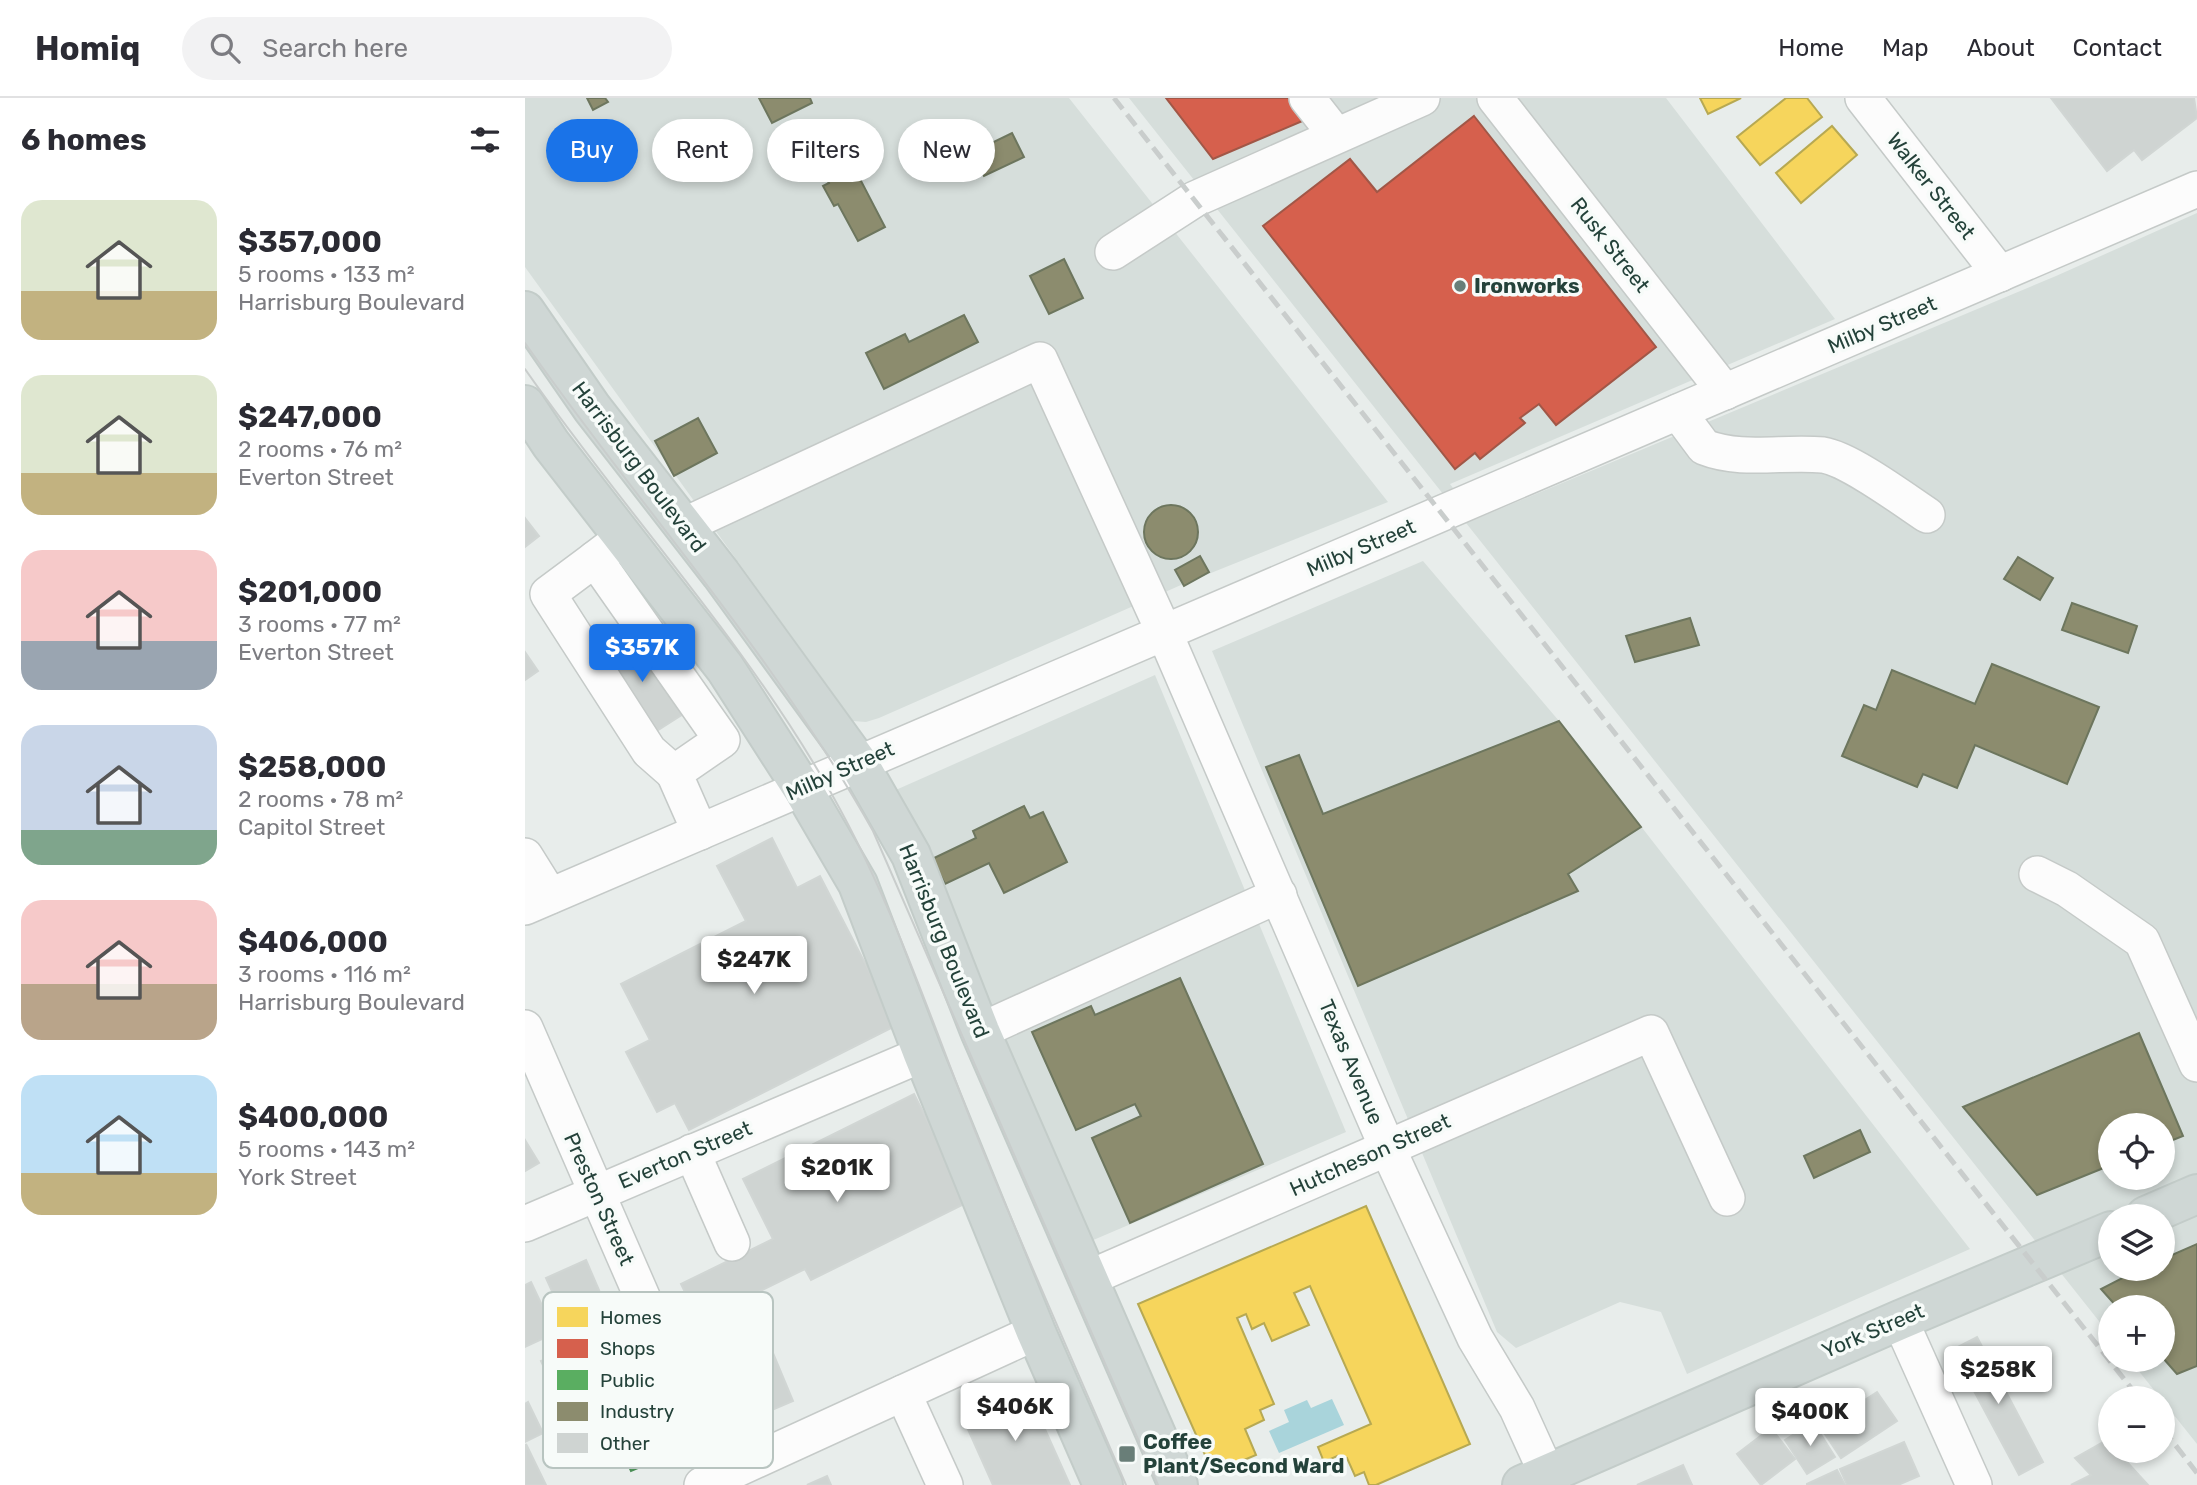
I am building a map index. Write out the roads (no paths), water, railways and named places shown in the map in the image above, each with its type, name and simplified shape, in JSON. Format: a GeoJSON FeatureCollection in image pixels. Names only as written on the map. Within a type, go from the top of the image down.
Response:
{"type":"FeatureCollection","features":[{"type":"Feature","properties":{"kind":"main road","name":"Harrisburg Boulevard"},"geometry":{"type":"LineString","coordinates":[[525,311],[592,408],[859,764],[911,855],[980,1031],[1178,1485]]}},
{"type":"Feature","properties":{"kind":"main road"},"geometry":{"type":"LineString","coordinates":[[525,405],[609,548],[725,668],[803,788],[858,884],[923,1054],[1036,1332],[1103,1485]]}},
{"type":"Feature","properties":{"kind":"main road"},"geometry":{"type":"LineString","coordinates":[[2174,1204],[2197,1194]]}},
{"type":"Feature","properties":{"kind":"main road","name":"York Street"},"geometry":{"type":"LineString","coordinates":[[1540,1481],[1899,1320],[2098,1236]]}},
{"type":"Feature","properties":{"kind":"street"},"geometry":{"type":"LineString","coordinates":[[1307,98],[1336,135]]}},
{"type":"Feature","properties":{"kind":"street"},"geometry":{"type":"LineString","coordinates":[[1113,252],[1180,207],[1219,187],[1422,98]]}},
{"type":"Feature","properties":{"kind":"street","name":"Rusk Street"},"geometry":{"type":"LineString","coordinates":[[1495,98],[1725,392]]}},
{"type":"Feature","properties":{"kind":"street","name":"Walker Street"},"geometry":{"type":"LineString","coordinates":[[1863,98],[2000,274]]}},
{"type":"Feature","properties":{"kind":"street","name":"Milby Street"},"geometry":{"type":"LineString","coordinates":[[538,902],[2197,189]]}},
{"type":"Feature","properties":{"kind":"street","name":"Texas Avenue"},"geometry":{"type":"LineString","coordinates":[[683,526],[1040,360],[1164,632],[1387,1147],[1475,1338],[1517,1408],[1540,1481]]}},
{"type":"Feature","properties":{"kind":"street"},"geometry":{"type":"LineString","coordinates":[[1678,412],[1704,447],[1741,455],[1816,455],[1835,458],[1927,514]]}},
{"type":"Feature","properties":{"kind":"street"},"geometry":{"type":"LineString","coordinates":[[674,773],[722,740],[609,548],[548,594],[649,751],[674,773],[701,832]]}},
{"type":"Feature","properties":{"kind":"street"},"geometry":{"type":"LineString","coordinates":[[525,856],[538,902]]}},
{"type":"Feature","properties":{"kind":"street"},"geometry":{"type":"LineString","coordinates":[[2037,874],[2067,889],[2142,941],[2189,1039]]}},
{"type":"Feature","properties":{"kind":"street"},"geometry":{"type":"LineString","coordinates":[[980,1031],[1279,895]]}},
{"type":"Feature","properties":{"kind":"street","name":"Preston Street"},"geometry":{"type":"LineString","coordinates":[[525,1028],[638,1292]]}},
{"type":"Feature","properties":{"kind":"street","name":"Hutcheson Street"},"geometry":{"type":"LineString","coordinates":[[1089,1278],[1651,1033],[1727,1198]]}},
{"type":"Feature","properties":{"kind":"street","name":"Everton Street"},"geometry":{"type":"LineString","coordinates":[[525,1224],[923,1054]]}},
{"type":"Feature","properties":{"kind":"street"},"geometry":{"type":"LineString","coordinates":[[692,1152],[731,1243]]}},
{"type":"Feature","properties":{"kind":"street"},"geometry":{"type":"LineString","coordinates":[[1899,1320],[1974,1485]]}},
{"type":"Feature","properties":{"kind":"street"},"geometry":{"type":"LineString","coordinates":[[773,1455],[1036,1332]]}},
{"type":"Feature","properties":{"kind":"street"},"geometry":{"type":"LineString","coordinates":[[903,1393],[945,1485]]}},
{"type":"Feature","properties":{"kind":"street"},"geometry":{"type":"LineString","coordinates":[[716,1482],[745,1468]]}},
{"type":"Feature","properties":{"kind":"water"},"geometry":{"type":"Polygon","coordinates":[[[1332,1399],[1344,1425],[1279,1453],[1269,1431],[1289,1422],[1284,1410],[1307,1400],[1311,1408],[1332,1399]]]}},
{"type":"Feature","properties":{"kind":"tram line"},"geometry":{"type":"LineString","coordinates":[[525,343],[750,643],[835,767],[873,831],[1158,1485]]}},
{"type":"Feature","properties":{"kind":"tram line"},"geometry":{"type":"LineString","coordinates":[[525,369],[754,673],[790,725],[846,821],[906,952],[993,1176],[1126,1485]]}},
{"type":"Feature","properties":{"kind":"railway"},"geometry":{"type":"LineString","coordinates":[[1114,98],[2130,1386]]}},
{"type":"Feature","properties":{"kind":"railway"},"geometry":{"type":"LineString","coordinates":[[2175,1445],[2197,1473]]}},
{"type":"Feature","properties":{"kind":"place","name":"Ironworks"},"geometry":{"type":"Point","coordinates":[1460,286]}},
{"type":"Feature","properties":{"kind":"place","name":"Coffee Plant/Second Ward"},"geometry":{"type":"Point","coordinates":[1127,1454]}}]}
